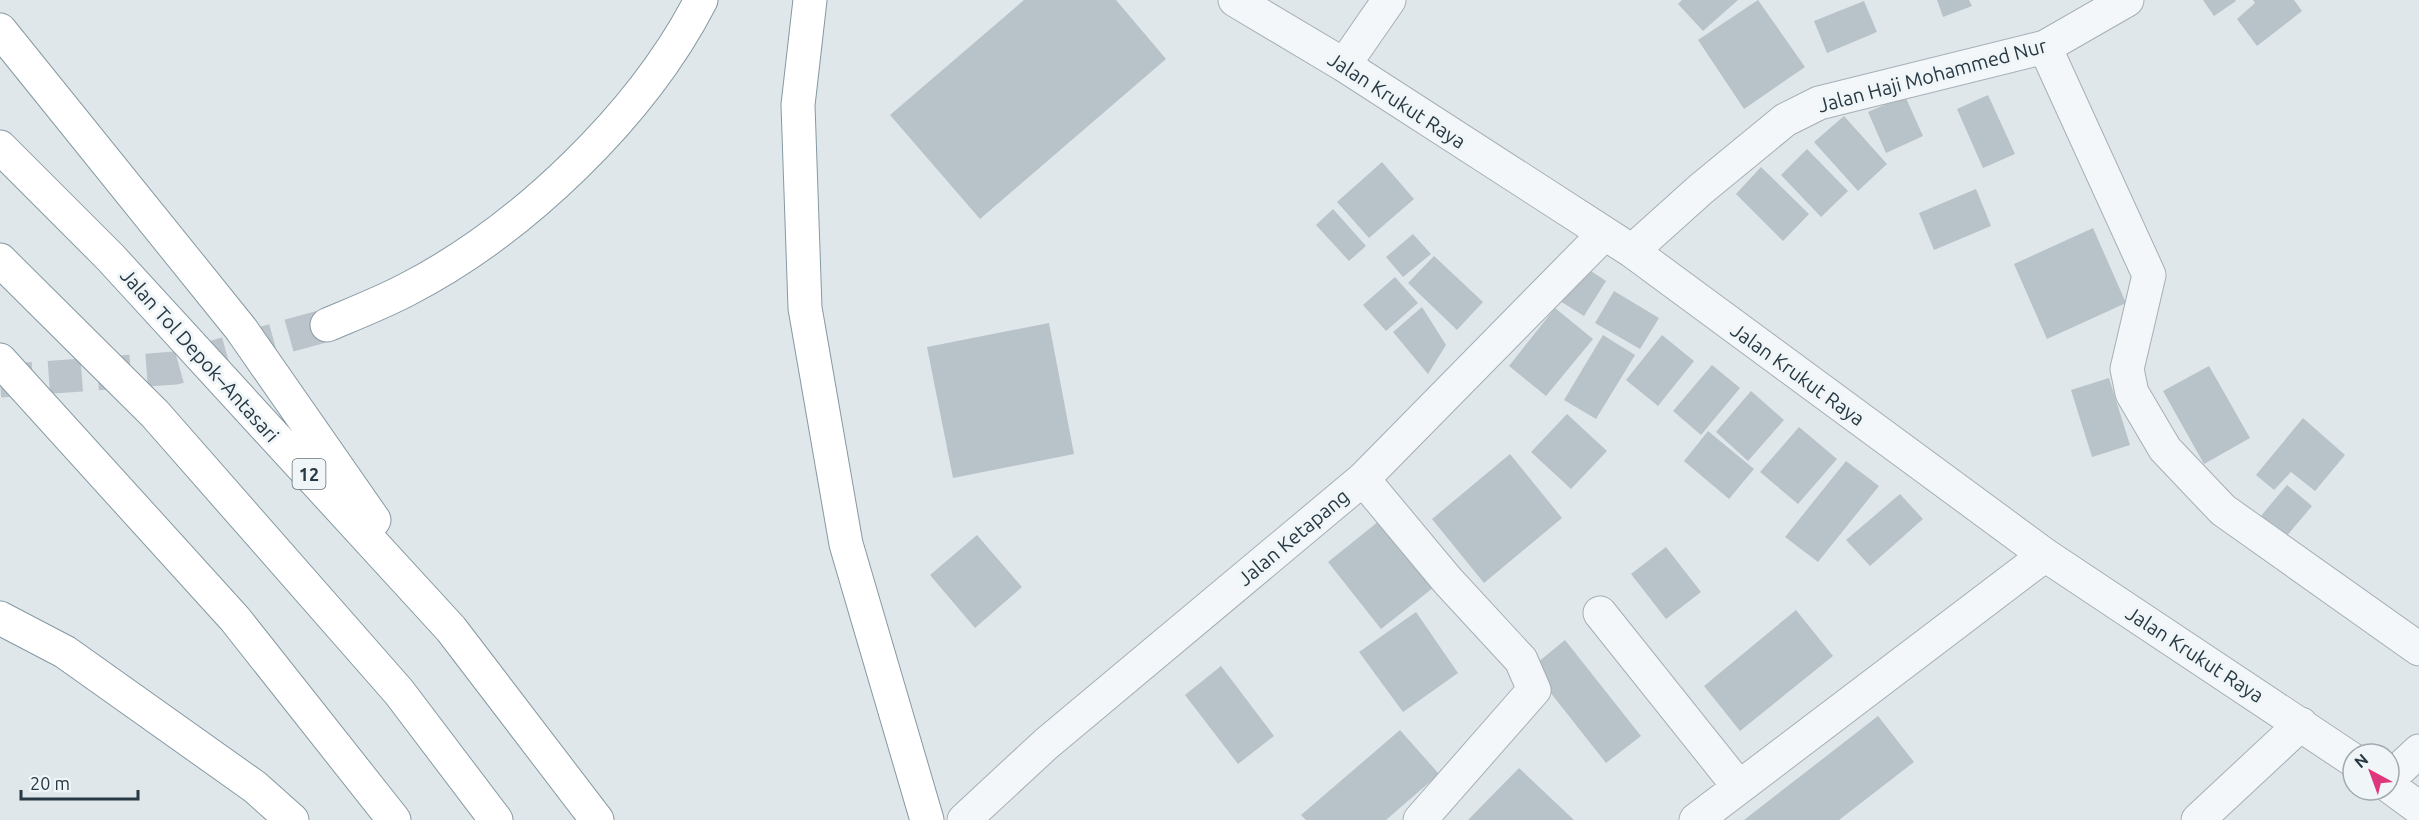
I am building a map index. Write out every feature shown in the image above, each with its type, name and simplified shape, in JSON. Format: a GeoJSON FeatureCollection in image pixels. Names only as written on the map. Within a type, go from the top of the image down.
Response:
{"type":"FeatureCollection","features":[{"type":"Feature","properties":{"kind":"highway"},"geometry":{"type":"LineString","coordinates":[[327,325],[407,290],[488,240],[567,173],[632,105],[686,29],[701,0]]}},
{"type":"Feature","properties":{"kind":"highway"},"geometry":{"type":"LineString","coordinates":[[810,0],[798,105],[805,308],[846,544],[927,820]]}},
{"type":"Feature","properties":{"kind":"highway"},"geometry":{"type":"LineString","coordinates":[[0,30],[241,329],[451,629]]}},
{"type":"Feature","properties":{"kind":"highway","name":"Jalan Tol Depok–Antasari"},"geometry":{"type":"LineString","coordinates":[[0,147],[110,256],[451,629],[597,820]]}},
{"type":"Feature","properties":{"kind":"highway"},"geometry":{"type":"LineString","coordinates":[[0,260],[155,414],[399,692],[496,820]]}},
{"type":"Feature","properties":{"kind":"highway"},"geometry":{"type":"LineString","coordinates":[[0,360],[235,619],[394,820]]}},
{"type":"Feature","properties":{"kind":"highway"},"geometry":{"type":"LineString","coordinates":[[0,618],[65,652],[255,787],[292,820]]}},
{"type":"Feature","properties":{"kind":"street","name":"Jalan Krukut Raya"},"geometry":{"type":"LineString","coordinates":[[1235,0],[1351,54],[1604,234],[1642,242],[2045,555],[2341,752]]}},
{"type":"Feature","properties":{"kind":"street","name":"Jalan Haji Mohammed Nur"},"geometry":{"type":"LineString","coordinates":[[1642,242],[1701,189],[1785,120],[1820,104],[2045,47],[2127,0]]}},
{"type":"Feature","properties":{"kind":"street"},"geometry":{"type":"LineString","coordinates":[[1351,54],[1388,2]]}},
{"type":"Feature","properties":{"kind":"street"},"geometry":{"type":"LineString","coordinates":[[2045,47],[2149,275],[2127,369],[2132,393],[2165,449],[2223,510],[2419,649]]}},
{"type":"Feature","properties":{"kind":"street","name":"Jalan Ketapang"},"geometry":{"type":"LineString","coordinates":[[964,820],[1046,744],[1363,479],[1604,234]]}},
{"type":"Feature","properties":{"kind":"street"},"geometry":{"type":"LineString","coordinates":[[1363,479],[1448,581],[1521,660],[1534,690],[1420,820]]}},
{"type":"Feature","properties":{"kind":"street"},"geometry":{"type":"LineString","coordinates":[[1696,820],[2045,555]]}},
{"type":"Feature","properties":{"kind":"street"},"geometry":{"type":"LineString","coordinates":[[1600,613],[1739,787]]}},
{"type":"Feature","properties":{"kind":"street"},"geometry":{"type":"LineString","coordinates":[[2198,820],[2301,724]]}},
{"type":"Feature","properties":{"kind":"street"},"geometry":{"type":"LineString","coordinates":[[2401,768],[2419,751]]}},
{"type":"Feature","properties":{"kind":"street"},"geometry":{"type":"LineString","coordinates":[[2401,795],[2419,808]]}},
{"type":"Feature","properties":{"kind":"building"},"geometry":{"type":"Polygon","coordinates":[[[1024,0],[1116,0],[1166,59],[980,219],[890,115],[1024,0]]]}},
{"type":"Feature","properties":{"kind":"building"},"geometry":{"type":"Polygon","coordinates":[[[1682,0],[1738,0],[1703,31],[1678,4],[1682,0]]]}},
{"type":"Feature","properties":{"kind":"building"},"geometry":{"type":"Polygon","coordinates":[[[1758,0],[1805,67],[1744,109],[1698,40],[1758,0]]]}},
{"type":"Feature","properties":{"kind":"building"},"geometry":{"type":"Polygon","coordinates":[[[1937,0],[1969,0],[1972,6],[1943,17],[1937,0]]]}},
{"type":"Feature","properties":{"kind":"building"},"geometry":{"type":"Polygon","coordinates":[[[2203,0],[2235,0],[2236,1],[2214,16],[2203,0]]]}},
{"type":"Feature","properties":{"kind":"building"},"geometry":{"type":"Polygon","coordinates":[[[2253,0],[2294,0],[2302,11],[2257,46],[2237,19],[2255,3],[2253,0]]]}},
{"type":"Feature","properties":{"kind":"building"},"geometry":{"type":"Polygon","coordinates":[[[1864,1],[1877,32],[1827,53],[1814,21],[1864,1]]]}},
{"type":"Feature","properties":{"kind":"building"},"geometry":{"type":"Polygon","coordinates":[[[1988,95],[2015,154],[1983,168],[1957,109],[1988,95]]]}},
{"type":"Feature","properties":{"kind":"building"},"geometry":{"type":"Polygon","coordinates":[[[1905,96],[1923,136],[1886,153],[1868,112],[1905,96]]]}},
{"type":"Feature","properties":{"kind":"building"},"geometry":{"type":"Polygon","coordinates":[[[1844,116],[1887,164],[1858,191],[1814,142],[1844,116]]]}},
{"type":"Feature","properties":{"kind":"building"},"geometry":{"type":"Polygon","coordinates":[[[1807,149],[1848,191],[1821,217],[1781,175],[1807,149]]]}},
{"type":"Feature","properties":{"kind":"building"},"geometry":{"type":"Polygon","coordinates":[[[1382,162],[1414,199],[1369,238],[1337,202],[1382,162]]]}},
{"type":"Feature","properties":{"kind":"building"},"geometry":{"type":"Polygon","coordinates":[[[1761,167],[1809,214],[1783,241],[1736,194],[1761,167]]]}},
{"type":"Feature","properties":{"kind":"building"},"geometry":{"type":"Polygon","coordinates":[[[1976,189],[1991,226],[1934,250],[1919,213],[1976,189]]]}},
{"type":"Feature","properties":{"kind":"building"},"geometry":{"type":"Polygon","coordinates":[[[1333,209],[1366,246],[1349,261],[1316,225],[1333,209]]]}},
{"type":"Feature","properties":{"kind":"building"},"geometry":{"type":"Polygon","coordinates":[[[2093,228],[2126,303],[2047,339],[2014,264],[2093,228]]]}},
{"type":"Feature","properties":{"kind":"building"},"geometry":{"type":"Polygon","coordinates":[[[1413,234],[1431,254],[1403,277],[1386,257],[1413,234]]]}},
{"type":"Feature","properties":{"kind":"building"},"geometry":{"type":"Polygon","coordinates":[[[1434,256],[1483,302],[1457,330],[1408,283],[1434,256]]]}},
{"type":"Feature","properties":{"kind":"building"},"geometry":{"type":"Polygon","coordinates":[[[1582,265],[1606,281],[1584,316],[1560,301],[1582,265]]]}},
{"type":"Feature","properties":{"kind":"building"},"geometry":{"type":"Polygon","coordinates":[[[1395,277],[1418,303],[1386,331],[1363,305],[1395,277]]]}},
{"type":"Feature","properties":{"kind":"building"},"geometry":{"type":"Polygon","coordinates":[[[1614,291],[1659,318],[1640,349],[1595,323],[1614,291]]]}},
{"type":"Feature","properties":{"kind":"building"},"geometry":{"type":"Polygon","coordinates":[[[1422,307],[1446,345],[1428,374],[1393,332],[1422,307]]]}},
{"type":"Feature","properties":{"kind":"building"},"geometry":{"type":"Polygon","coordinates":[[[1555,308],[1593,339],[1546,396],[1509,366],[1555,308]]]}},
{"type":"Feature","properties":{"kind":"building"},"geometry":{"type":"Polygon","coordinates":[[[1049,323],[1074,454],[953,478],[927,347],[1049,323]]]}},
{"type":"Feature","properties":{"kind":"building"},"geometry":{"type":"Polygon","coordinates":[[[1603,335],[1635,355],[1596,419],[1564,400],[1603,335]]]}},
{"type":"Feature","properties":{"kind":"building"},"geometry":{"type":"Polygon","coordinates":[[[1662,335],[1694,361],[1658,406],[1626,380],[1662,335]]]}},
{"type":"Feature","properties":{"kind":"building"},"geometry":{"type":"Polygon","coordinates":[[[1712,365],[1740,388],[1701,435],[1673,411],[1712,365]]]}},
{"type":"Feature","properties":{"kind":"building"},"geometry":{"type":"Polygon","coordinates":[[[2209,366],[2250,438],[2204,464],[2163,391],[2209,366]]]}},
{"type":"Feature","properties":{"kind":"building"},"geometry":{"type":"Polygon","coordinates":[[[2109,378],[2130,445],[2092,457],[2071,390],[2109,378]]]}},
{"type":"Feature","properties":{"kind":"building"},"geometry":{"type":"Polygon","coordinates":[[[1751,391],[1784,420],[1748,461],[1716,432],[1751,391]]]}},
{"type":"Feature","properties":{"kind":"building"},"geometry":{"type":"Polygon","coordinates":[[[1567,414],[1607,451],[1571,489],[1531,452],[1567,414]]]}},
{"type":"Feature","properties":{"kind":"building"},"geometry":{"type":"Polygon","coordinates":[[[2303,418],[2345,455],[2315,491],[2291,472],[2274,490],[2256,475],[2303,418]]]}},
{"type":"Feature","properties":{"kind":"building"},"geometry":{"type":"Polygon","coordinates":[[[1799,427],[1837,459],[1798,504],[1760,472],[1799,427]]]}},
{"type":"Feature","properties":{"kind":"building"},"geometry":{"type":"Polygon","coordinates":[[[1708,431],[1754,469],[1729,499],[1684,461],[1708,431]]]}},
{"type":"Feature","properties":{"kind":"building"},"geometry":{"type":"Polygon","coordinates":[[[1510,454],[1562,518],[1484,583],[1432,519],[1510,454]]]}},
{"type":"Feature","properties":{"kind":"building"},"geometry":{"type":"Polygon","coordinates":[[[1846,461],[1879,486],[1818,562],[1785,537],[1846,461]]]}},
{"type":"Feature","properties":{"kind":"building"},"geometry":{"type":"Polygon","coordinates":[[[2287,485],[2312,506],[2279,545],[2255,523],[2287,485]]]}},
{"type":"Feature","properties":{"kind":"building"},"geometry":{"type":"Polygon","coordinates":[[[1900,494],[1923,519],[1870,566],[1846,540],[1900,494]]]}},
{"type":"Feature","properties":{"kind":"building"},"geometry":{"type":"Polygon","coordinates":[[[1389,513],[1443,580],[1381,629],[1328,562],[1389,513]]]}},
{"type":"Feature","properties":{"kind":"building"},"geometry":{"type":"Polygon","coordinates":[[[977,535],[1022,587],[975,628],[930,575],[977,535]]]}},
{"type":"Feature","properties":{"kind":"building"},"geometry":{"type":"Polygon","coordinates":[[[1666,547],[1701,592],[1666,619],[1631,574],[1666,547]]]}},
{"type":"Feature","properties":{"kind":"building"},"geometry":{"type":"Polygon","coordinates":[[[1796,610],[1833,656],[1740,731],[1704,686],[1796,610]]]}},
{"type":"Feature","properties":{"kind":"building"},"geometry":{"type":"Polygon","coordinates":[[[1416,612],[1458,673],[1403,712],[1359,652],[1416,612]]]}},
{"type":"Feature","properties":{"kind":"building"},"geometry":{"type":"Polygon","coordinates":[[[1565,640],[1641,736],[1606,763],[1531,668],[1565,640]]]}},
{"type":"Feature","properties":{"kind":"building"},"geometry":{"type":"Polygon","coordinates":[[[1221,666],[1274,736],[1238,764],[1185,695],[1221,666]]]}},
{"type":"Feature","properties":{"kind":"building"},"geometry":{"type":"Polygon","coordinates":[[[1878,716],[1914,762],[1839,820],[1744,820],[1878,716]]]}},
{"type":"Feature","properties":{"kind":"building"},"geometry":{"type":"Polygon","coordinates":[[[1400,730],[1439,774],[1386,820],[1306,820],[1301,815],[1400,730]]]}},
{"type":"Feature","properties":{"kind":"building"},"geometry":{"type":"Polygon","coordinates":[[[1519,768],[1574,820],[1468,820],[1519,768]]]}},
{"type":"Feature","properties":{"kind":"tunnel"},"geometry":{"type":"LineString","coordinates":[[0,381],[175,368],[327,325]]}}]}
